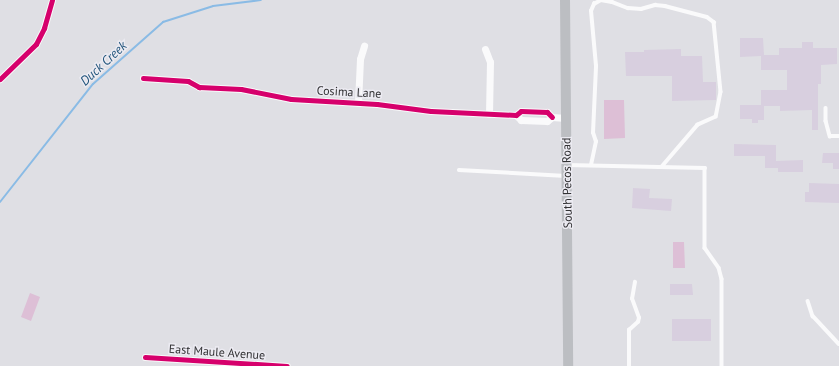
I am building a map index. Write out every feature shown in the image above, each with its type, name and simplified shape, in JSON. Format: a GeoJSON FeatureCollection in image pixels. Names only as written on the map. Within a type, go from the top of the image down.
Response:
{"type":"FeatureCollection","features":[{"type":"Feature","properties":{"kind":"main road","name":"South Pecos Road"},"geometry":{"type":"LineString","coordinates":[[565,0],[568,366]]}},
{"type":"Feature","properties":{"kind":"street"},"geometry":{"type":"LineString","coordinates":[[0,79],[36,44],[44,28],[52,0]]}},
{"type":"Feature","properties":{"kind":"street"},"geometry":{"type":"LineString","coordinates":[[358,103],[360,59],[364,46]]}},
{"type":"Feature","properties":{"kind":"street"},"geometry":{"type":"LineString","coordinates":[[485,49],[490,62],[489,114]]}},
{"type":"Feature","properties":{"kind":"street","name":"Cosima Lane"},"geometry":{"type":"LineString","coordinates":[[143,78],[188,81],[199,87],[241,89],[291,99],[396,106],[431,111],[516,115],[521,120],[547,121],[552,117]]}},
{"type":"Feature","properties":{"kind":"street","name":"Cosima Lane"},"geometry":{"type":"LineString","coordinates":[[516,115],[520,111],[531,111],[547,112],[552,117],[566,118]]}},
{"type":"Feature","properties":{"kind":"street","name":"East Maule Avenue"},"geometry":{"type":"LineString","coordinates":[[145,357],[287,366]]}},
{"type":"Feature","properties":{"kind":"lane"},"geometry":{"type":"LineString","coordinates":[[591,165],[596,142],[594,133],[596,66],[591,11],[594,4],[601,0],[612,2],[628,8],[641,9],[655,5],[707,17],[714,22],[721,92],[716,118],[698,125],[662,167]]}},
{"type":"Feature","properties":{"kind":"lane"},"geometry":{"type":"LineString","coordinates":[[654,0],[655,5]]}},
{"type":"Feature","properties":{"kind":"lane"},"geometry":{"type":"LineString","coordinates":[[826,108],[826,121],[830,136],[839,136]]}},
{"type":"Feature","properties":{"kind":"lane"},"geometry":{"type":"LineString","coordinates":[[531,111],[531,120]]}},
{"type":"Feature","properties":{"kind":"lane"},"geometry":{"type":"LineString","coordinates":[[567,165],[705,168],[706,248],[719,268],[722,279],[722,366]]}},
{"type":"Feature","properties":{"kind":"lane"},"geometry":{"type":"LineString","coordinates":[[459,170],[567,176]]}},
{"type":"Feature","properties":{"kind":"lane"},"geometry":{"type":"LineString","coordinates":[[629,366],[629,330],[638,322],[639,318],[632,299],[635,282]]}},
{"type":"Feature","properties":{"kind":"lane"},"geometry":{"type":"LineString","coordinates":[[808,301],[813,316],[839,344]]}},
{"type":"Feature","properties":{"kind":"shaded area"},"geometry":{"type":"Polygon","coordinates":[[[604,100],[624,100],[625,138],[604,139],[604,100]]]}},
{"type":"Feature","properties":{"kind":"shaded area"},"geometry":{"type":"Polygon","coordinates":[[[673,242],[684,242],[685,268],[673,268],[673,242]]]}},
{"type":"Feature","properties":{"kind":"shaded area"},"geometry":{"type":"Polygon","coordinates":[[[30,293],[40,297],[31,321],[21,317],[30,293]]]}},
{"type":"Feature","properties":{"kind":"building"},"geometry":{"type":"Polygon","coordinates":[[[740,38],[763,38],[764,55],[779,55],[779,48],[802,48],[802,42],[813,42],[813,48],[837,48],[837,64],[821,65],[821,84],[818,84],[818,130],[812,130],[812,110],[780,111],[780,106],[764,106],[764,120],[758,120],[758,123],[752,123],[752,119],[740,119],[740,105],[761,105],[761,90],[787,90],[787,70],[761,70],[761,56],[740,57],[740,38]]]}},
{"type":"Feature","properties":{"kind":"building"},"geometry":{"type":"Polygon","coordinates":[[[681,49],[681,56],[702,56],[703,82],[716,82],[716,100],[672,101],[672,76],[626,76],[625,52],[681,49]]]}},
{"type":"Feature","properties":{"kind":"building"},"geometry":{"type":"Polygon","coordinates":[[[734,144],[776,145],[776,161],[803,160],[803,172],[778,172],[778,168],[765,168],[765,156],[734,156],[734,144]]]}},
{"type":"Feature","properties":{"kind":"building"},"geometry":{"type":"Polygon","coordinates":[[[823,153],[839,153],[839,169],[833,169],[833,163],[822,163],[823,153]]]}},
{"type":"Feature","properties":{"kind":"building"},"geometry":{"type":"Polygon","coordinates":[[[809,183],[839,184],[839,203],[805,202],[805,192],[809,192],[809,183]]]}},
{"type":"Feature","properties":{"kind":"building"},"geometry":{"type":"Polygon","coordinates":[[[633,188],[650,189],[649,198],[672,199],[671,211],[632,208],[633,188]]]}},
{"type":"Feature","properties":{"kind":"building"},"geometry":{"type":"Polygon","coordinates":[[[670,284],[692,284],[693,295],[670,295],[670,284]]]}},
{"type":"Feature","properties":{"kind":"building"},"geometry":{"type":"Polygon","coordinates":[[[672,319],[711,319],[711,341],[672,341],[672,319]]]}},
{"type":"Feature","properties":{"kind":"waterway","name":"Duck Creek"},"geometry":{"type":"LineString","coordinates":[[0,202],[93,84],[163,22],[213,6],[261,0]]}},
{"type":"Feature","properties":{"kind":"cycle path"},"geometry":{"type":"LineString","coordinates":[[0,79],[36,44],[44,28],[52,0]]}},
{"type":"Feature","properties":{"kind":"cycle path"},"geometry":{"type":"LineString","coordinates":[[143,78],[188,81],[199,87],[241,89],[291,99],[377,104],[431,111],[516,115],[521,111],[547,112],[552,117]]}},
{"type":"Feature","properties":{"kind":"cycle path"},"geometry":{"type":"LineString","coordinates":[[145,357],[287,366]]}}]}
